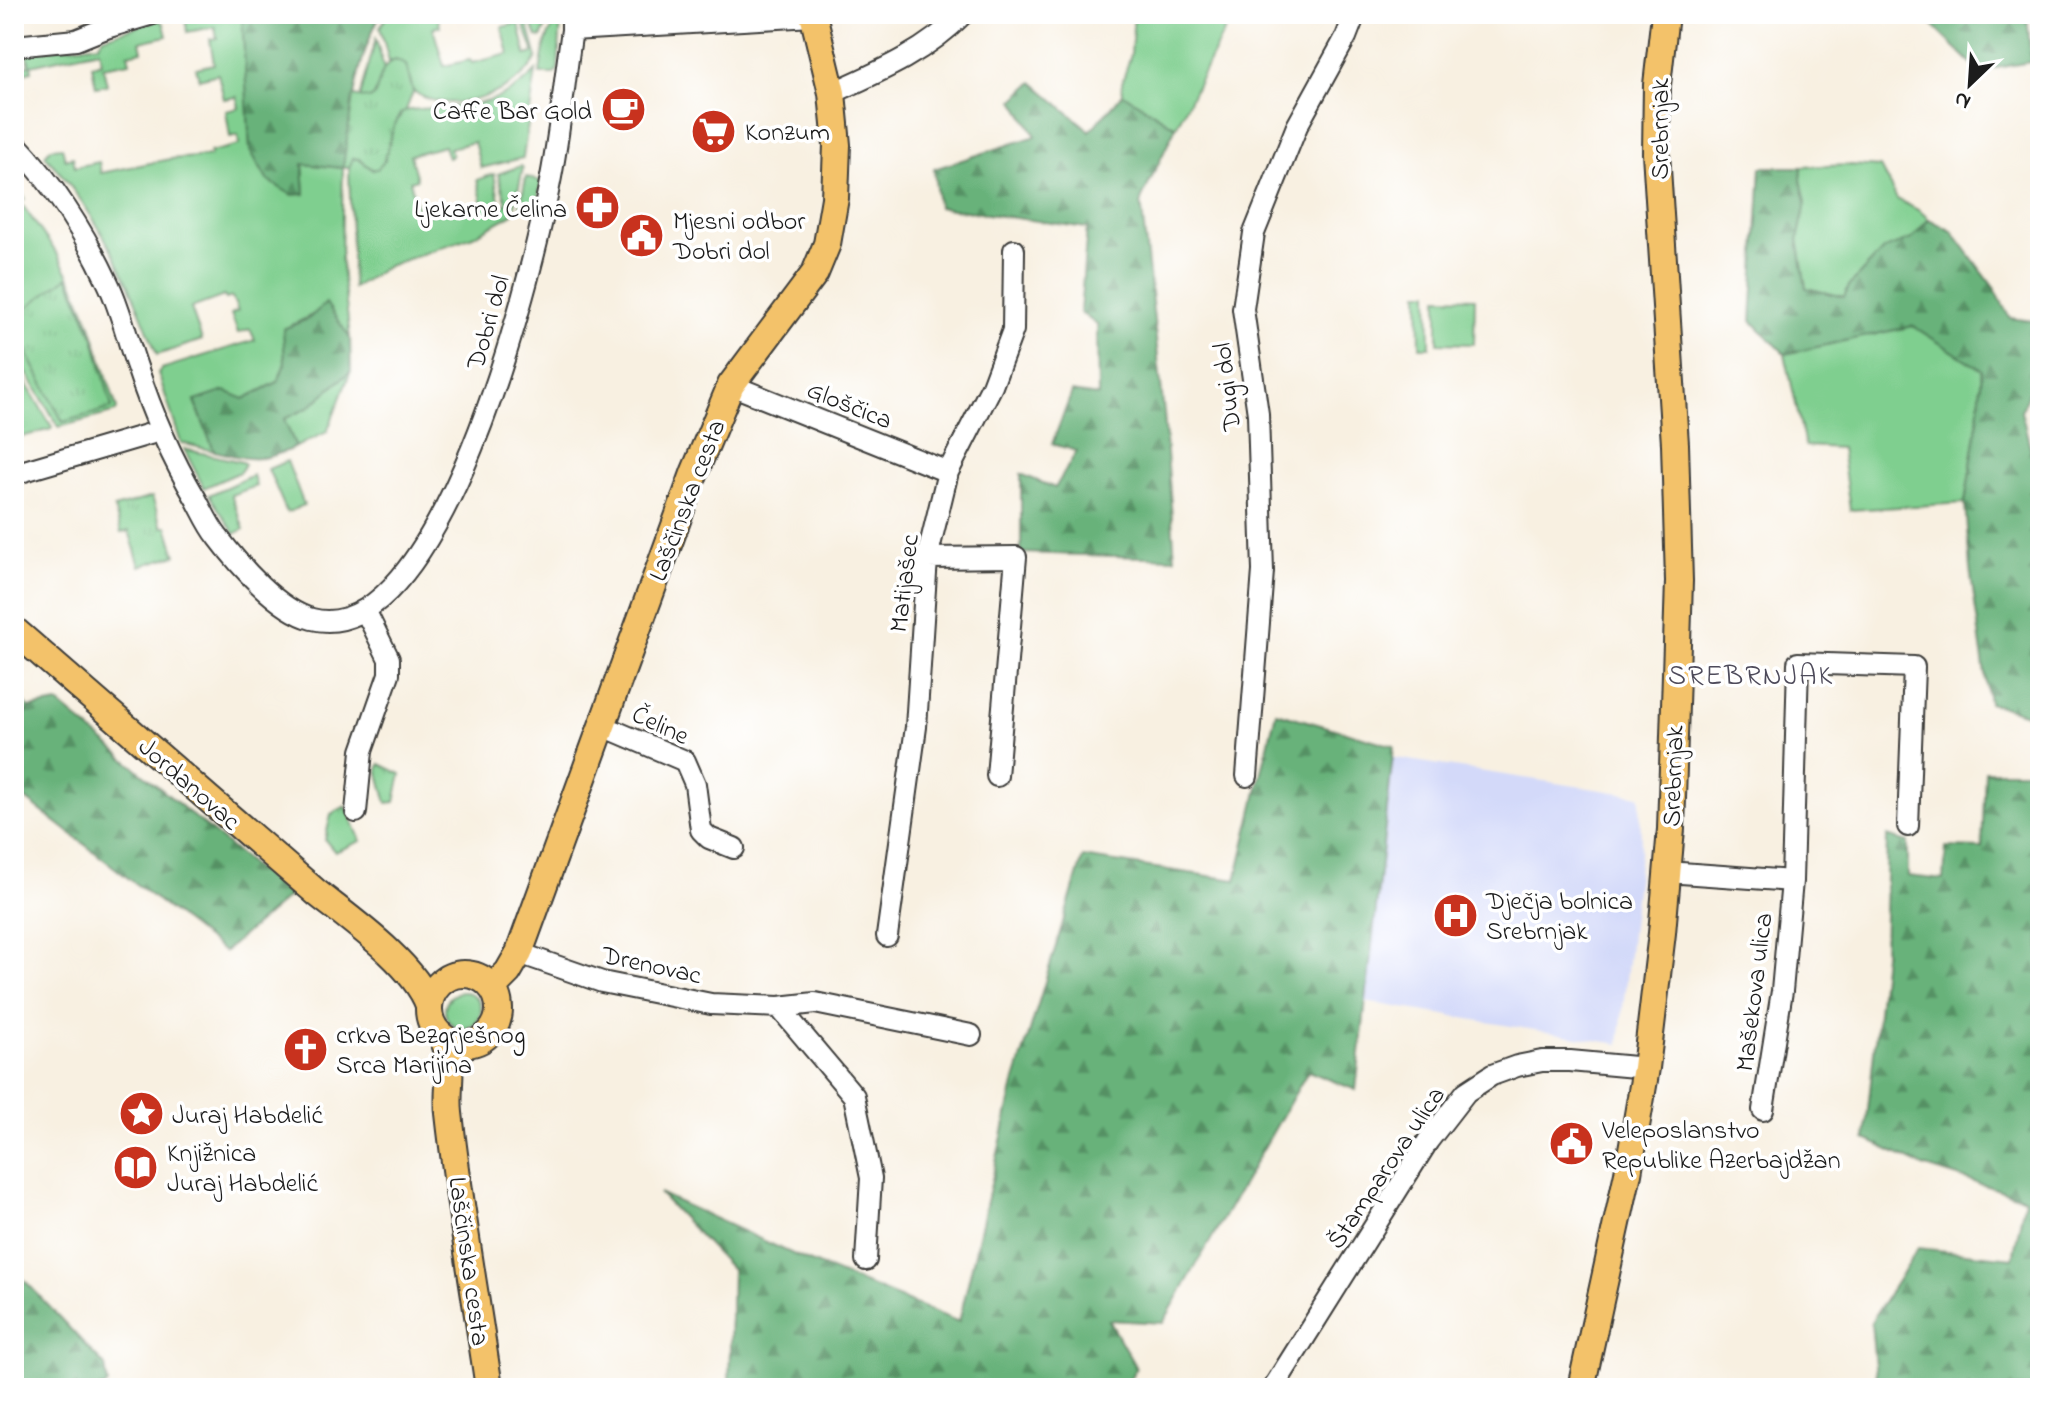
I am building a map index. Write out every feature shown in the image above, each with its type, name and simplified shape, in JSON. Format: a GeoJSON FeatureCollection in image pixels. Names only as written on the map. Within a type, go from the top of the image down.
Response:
{"type":"FeatureCollection","features":[{"type":"Feature","properties":{"kind":"main road","name":"Srebrnjak"},"geometry":{"type":"LineString","coordinates":[[1581,1388],[1628,1173],[1646,1068],[1667,872],[1679,581],[1675,444],[1656,153],[1657,85],[1665,14]]}},
{"type":"Feature","properties":{"kind":"main road","name":"Laščinska cesta"},"geometry":{"type":"LineString","coordinates":[[492,988],[508,972],[519,953],[695,471],[731,385],[815,273],[827,244],[838,156],[832,93],[813,15]]}},
{"type":"Feature","properties":{"kind":"main road","name":"Jordanovac"},"geometry":{"type":"LineString","coordinates":[[14,630],[306,884],[369,933],[430,970],[453,976]]}},
{"type":"Feature","properties":{"kind":"main road","name":"Jordanovac"},"geometry":{"type":"LineString","coordinates":[[369,933],[408,972],[422,989],[429,1005]]}},
{"type":"Feature","properties":{"kind":"main road"},"geometry":{"type":"LineString","coordinates":[[472,975],[492,988],[499,1012],[492,1029],[482,1039],[459,1043],[441,1035],[432,1022],[429,1005],[436,988],[453,976],[472,975]]}},
{"type":"Feature","properties":{"kind":"main road","name":"Laščinska cesta"},"geometry":{"type":"LineString","coordinates":[[441,1035],[449,1050],[448,1095],[452,1134],[489,1388]]}},
{"type":"Feature","properties":{"kind":"main road","name":"Laščinska cesta"},"geometry":{"type":"LineString","coordinates":[[452,1134],[464,1073],[471,1054],[482,1039]]}},
{"type":"Feature","properties":{"kind":"street"},"geometry":{"type":"LineString","coordinates":[[14,46],[76,40],[153,14]]}},
{"type":"Feature","properties":{"kind":"street"},"geometry":{"type":"LineString","coordinates":[[832,93],[888,69],[933,40],[963,14]]}},
{"type":"Feature","properties":{"kind":"street","name":"Dugi dol"},"geometry":{"type":"LineString","coordinates":[[1247,776],[1263,571],[1258,414],[1243,309],[1254,233],[1297,126],[1346,37],[1355,14]]}},
{"type":"Feature","properties":{"kind":"street"},"geometry":{"type":"LineString","coordinates":[[572,22],[813,15]]}},
{"type":"Feature","properties":{"kind":"street","name":"Dobri dol"},"geometry":{"type":"LineString","coordinates":[[14,142],[47,178],[108,284],[171,457],[217,536],[258,582],[293,612],[314,620],[337,620],[365,610],[394,585],[426,545],[449,502],[498,382],[549,187],[572,22]]}},
{"type":"Feature","properties":{"kind":"street","name":"Matijašec"},"geometry":{"type":"LineString","coordinates":[[887,936],[916,727],[927,558],[948,472],[992,386],[1013,330],[1014,250]]}},
{"type":"Feature","properties":{"kind":"street","name":"Gloščica"},"geometry":{"type":"LineString","coordinates":[[731,385],[948,472]]}},
{"type":"Feature","properties":{"kind":"street"},"geometry":{"type":"LineString","coordinates":[[14,474],[160,431]]}},
{"type":"Feature","properties":{"kind":"street"},"geometry":{"type":"LineString","coordinates":[[927,558],[1016,557],[997,776]]}},
{"type":"Feature","properties":{"kind":"street"},"geometry":{"type":"LineString","coordinates":[[356,812],[362,751],[389,674],[389,659],[365,610]]}},
{"type":"Feature","properties":{"kind":"street","name":"Mašekova ulica"},"geometry":{"type":"LineString","coordinates":[[1763,1110],[1782,991],[1792,881],[1798,663],[1914,667],[1908,826]]}},
{"type":"Feature","properties":{"kind":"street","name":"Čeline"},"geometry":{"type":"LineString","coordinates":[[603,726],[685,761],[695,784],[701,830],[709,838],[734,848]]}},
{"type":"Feature","properties":{"kind":"street","name":"Mašekova ulica"},"geometry":{"type":"LineString","coordinates":[[1667,872],[1792,881]]}},
{"type":"Feature","properties":{"kind":"street","name":"Drenovac"},"geometry":{"type":"LineString","coordinates":[[519,953],[602,982],[711,1004],[779,1007],[815,1003],[971,1035]]}},
{"type":"Feature","properties":{"kind":"street"},"geometry":{"type":"LineString","coordinates":[[779,1007],[854,1096],[871,1178],[866,1260]]}},
{"type":"Feature","properties":{"kind":"street","name":"Štamparova ulica"},"geometry":{"type":"LineString","coordinates":[[1273,1388],[1428,1141],[1466,1092],[1492,1075],[1542,1061],[1646,1068]]}},
{"type":"Feature","properties":{"kind":"shaded area","name":"Dječja bolnica Srebrnjak"},"geometry":{"type":"Polygon","coordinates":[[[1293,742],[1640,796],[1641,844],[1619,1044],[1271,986],[1293,742]]]}},
{"type":"Feature","properties":{"kind":"green space"},"geometry":{"type":"Polygon","coordinates":[[[185,14],[244,14],[250,150],[305,193],[303,164],[343,168],[341,259],[350,338],[341,327],[318,312],[284,329],[285,363],[278,382],[244,399],[195,402],[214,451],[181,443],[158,373],[161,369],[255,340],[250,329],[238,333],[231,314],[238,311],[232,297],[226,299],[224,296],[191,308],[202,340],[157,355],[111,249],[82,202],[45,155],[51,148],[62,147],[65,159],[73,157],[75,167],[99,162],[101,173],[170,159],[210,156],[210,152],[239,145],[238,135],[230,137],[226,111],[239,108],[237,97],[224,99],[218,74],[199,79],[196,68],[214,64],[210,39],[217,38],[215,27],[187,32],[185,14]]]}},
{"type":"Feature","properties":{"kind":"green space"},"geometry":{"type":"Polygon","coordinates":[[[259,14],[381,14],[360,69],[343,168],[303,164],[305,194],[292,195],[267,180],[250,150],[242,19],[259,14]]]}},
{"type":"Feature","properties":{"kind":"green space"},"geometry":{"type":"Polygon","coordinates":[[[388,14],[437,14],[440,26],[433,28],[444,66],[509,54],[502,27],[519,23],[526,55],[534,53],[523,23],[527,21],[537,58],[514,82],[481,98],[463,102],[428,99],[413,91],[408,71],[402,62],[389,62],[380,27],[388,14]]]}},
{"type":"Feature","properties":{"kind":"green space"},"geometry":{"type":"Polygon","coordinates":[[[1134,14],[1233,14],[1176,127],[1123,94],[1122,83],[1131,54],[1134,14]]]}},
{"type":"Feature","properties":{"kind":"green space"},"geometry":{"type":"Polygon","coordinates":[[[1921,14],[2027,14],[2031,62],[1979,71],[1921,14]]]}},
{"type":"Feature","properties":{"kind":"green space"},"geometry":{"type":"Polygon","coordinates":[[[550,18],[541,38],[537,37],[530,19],[550,18]]]}},
{"type":"Feature","properties":{"kind":"green space"},"geometry":{"type":"Polygon","coordinates":[[[561,18],[558,70],[554,74],[540,74],[548,36],[561,18]]]}},
{"type":"Feature","properties":{"kind":"green space"},"geometry":{"type":"Polygon","coordinates":[[[159,20],[164,24],[167,36],[140,42],[142,51],[128,54],[130,62],[103,67],[107,85],[96,87],[92,65],[102,62],[99,50],[31,65],[32,71],[14,75],[14,68],[30,65],[26,51],[98,44],[103,37],[159,20]]]}},
{"type":"Feature","properties":{"kind":"green space"},"geometry":{"type":"Polygon","coordinates":[[[376,38],[384,69],[374,96],[370,99],[360,98],[376,38]]]}},
{"type":"Feature","properties":{"kind":"green space"},"geometry":{"type":"Polygon","coordinates":[[[395,60],[406,65],[413,92],[406,110],[394,126],[383,163],[372,169],[353,158],[349,168],[343,168],[353,96],[370,99],[374,96],[383,70],[395,60]]]}},
{"type":"Feature","properties":{"kind":"green space"},"geometry":{"type":"Polygon","coordinates":[[[536,71],[523,158],[481,168],[474,142],[450,148],[452,156],[448,158],[444,146],[410,155],[417,179],[410,181],[420,217],[443,211],[441,203],[445,202],[448,213],[483,204],[477,180],[494,174],[500,205],[507,204],[498,174],[521,166],[513,214],[473,236],[388,266],[353,288],[349,168],[352,159],[359,159],[369,167],[385,160],[394,126],[403,111],[489,101],[505,95],[536,71]]]}},
{"type":"Feature","properties":{"kind":"green space"},"geometry":{"type":"Polygon","coordinates":[[[1033,82],[1090,131],[1123,94],[1176,127],[1141,200],[1164,413],[1175,558],[1021,553],[1021,474],[1055,488],[1077,451],[1052,444],[1072,392],[1098,396],[1097,325],[1080,312],[1087,228],[938,207],[934,169],[1036,136],[1014,100],[1033,82]]]}},
{"type":"Feature","properties":{"kind":"green space"},"geometry":{"type":"Polygon","coordinates":[[[1761,167],[1802,167],[1801,180],[1806,203],[1798,240],[1806,288],[1844,297],[1849,286],[1884,249],[1912,239],[1929,219],[1952,231],[1995,289],[2010,318],[2040,322],[2040,380],[2033,381],[2021,411],[2040,486],[2040,1388],[1877,1388],[1871,1322],[1918,1248],[2013,1258],[2025,1198],[1923,1166],[1865,1139],[1884,954],[1887,836],[1908,842],[1908,876],[1944,880],[1946,847],[1982,848],[1985,771],[2036,771],[2034,716],[1989,703],[1970,569],[1965,503],[1978,421],[1982,370],[1913,326],[1785,354],[1752,321],[1761,167]]]}},
{"type":"Feature","properties":{"kind":"green space"},"geometry":{"type":"Polygon","coordinates":[[[1802,167],[1880,167],[1897,199],[1929,219],[1912,239],[1884,249],[1849,286],[1844,297],[1806,288],[1798,239],[1806,203],[1801,180],[1802,167]]]}},
{"type":"Feature","properties":{"kind":"green space"},"geometry":{"type":"Polygon","coordinates":[[[526,177],[541,181],[537,208],[534,210],[520,208],[526,177]]]}},
{"type":"Feature","properties":{"kind":"green space"},"geometry":{"type":"Polygon","coordinates":[[[19,188],[25,199],[21,203],[58,255],[74,285],[91,325],[116,412],[59,427],[14,352],[14,189],[19,188]]]}},
{"type":"Feature","properties":{"kind":"green space"},"geometry":{"type":"Polygon","coordinates":[[[68,277],[94,338],[112,408],[63,422],[14,328],[14,317],[68,277]]]}},
{"type":"Feature","properties":{"kind":"green space"},"geometry":{"type":"Polygon","coordinates":[[[1419,292],[1429,292],[1430,347],[1420,347],[1419,292]]]}},
{"type":"Feature","properties":{"kind":"green space"},"geometry":{"type":"Polygon","coordinates":[[[1438,297],[1475,298],[1474,344],[1438,343],[1438,297]]]}},
{"type":"Feature","properties":{"kind":"green space"},"geometry":{"type":"Polygon","coordinates":[[[326,303],[350,338],[351,371],[308,408],[284,419],[296,447],[264,458],[214,451],[195,401],[225,391],[244,399],[278,382],[285,363],[283,329],[308,319],[326,303]]]}},
{"type":"Feature","properties":{"kind":"green space"},"geometry":{"type":"Polygon","coordinates":[[[1913,326],[1982,370],[1978,421],[1965,503],[1850,510],[1841,448],[1805,446],[1785,354],[1913,326]]]}},
{"type":"Feature","properties":{"kind":"green space"},"geometry":{"type":"Polygon","coordinates":[[[14,363],[52,427],[52,429],[14,439],[14,363]]]}},
{"type":"Feature","properties":{"kind":"green space"},"geometry":{"type":"Polygon","coordinates":[[[351,371],[327,432],[296,447],[283,419],[308,408],[351,371]]]}},
{"type":"Feature","properties":{"kind":"green space"},"geometry":{"type":"Polygon","coordinates":[[[184,449],[245,464],[240,472],[204,488],[184,449]]]}},
{"type":"Feature","properties":{"kind":"green space"},"geometry":{"type":"Polygon","coordinates":[[[287,461],[304,505],[287,513],[268,469],[287,461]]]}},
{"type":"Feature","properties":{"kind":"green space"},"geometry":{"type":"Polygon","coordinates":[[[253,475],[256,486],[231,495],[244,529],[235,534],[209,495],[253,475]]]}},
{"type":"Feature","properties":{"kind":"green space"},"geometry":{"type":"Polygon","coordinates":[[[152,497],[162,527],[167,526],[176,555],[140,566],[129,531],[121,533],[114,508],[152,497]]]}},
{"type":"Feature","properties":{"kind":"green space"},"geometry":{"type":"Polygon","coordinates":[[[14,690],[29,708],[14,726],[14,690]]]}},
{"type":"Feature","properties":{"kind":"green space"},"geometry":{"type":"Polygon","coordinates":[[[58,703],[289,896],[224,952],[14,790],[14,734],[29,708],[58,703]]]}},
{"type":"Feature","properties":{"kind":"green space"},"geometry":{"type":"Polygon","coordinates":[[[1276,712],[1394,746],[1356,1090],[1308,1071],[1163,1323],[1109,1320],[1136,1368],[1125,1388],[727,1388],[732,1270],[659,1193],[806,1260],[959,1322],[1015,1080],[1083,857],[1236,880],[1276,712]]]}},
{"type":"Feature","properties":{"kind":"green space"},"geometry":{"type":"Polygon","coordinates":[[[380,764],[401,774],[395,802],[387,803],[378,770],[380,764]]]}},
{"type":"Feature","properties":{"kind":"green space"},"geometry":{"type":"Polygon","coordinates":[[[346,806],[361,841],[335,852],[325,840],[331,814],[346,806]]]}},
{"type":"Feature","properties":{"kind":"green space"},"geometry":{"type":"Polygon","coordinates":[[[463,992],[476,997],[481,1010],[476,1023],[463,1028],[450,1023],[445,1010],[450,997],[463,992]]]}},
{"type":"Feature","properties":{"kind":"green space"},"geometry":{"type":"Polygon","coordinates":[[[14,1269],[105,1366],[108,1385],[102,1388],[14,1388],[14,1269]]]}},
{"type":"Feature","properties":{"kind":"place","name":"Caffe Bar Gold"},"geometry":{"type":"Point","coordinates":[623,110]}},
{"type":"Feature","properties":{"kind":"place","name":"Konzum"},"geometry":{"type":"Point","coordinates":[714,131]}},
{"type":"Feature","properties":{"kind":"place","name":"Ljekarne Čelina"},"geometry":{"type":"Point","coordinates":[598,208]}},
{"type":"Feature","properties":{"kind":"place","name":"Mjesni odbor Dobri dol"},"geometry":{"type":"Point","coordinates":[642,235]}},
{"type":"Feature","properties":{"kind":"place","name":"Dječja bolnica Srebrnjak"},"geometry":{"type":"Point","coordinates":[1455,915]}},
{"type":"Feature","properties":{"kind":"place","name":"crkva Bezgrješnog Srca Marijina"},"geometry":{"type":"Point","coordinates":[305,1049]}},
{"type":"Feature","properties":{"kind":"place","name":"Juraj Habdelić"},"geometry":{"type":"Point","coordinates":[141,1114]}},
{"type":"Feature","properties":{"kind":"place","name":"Veleposlanstvo Republike Azerbajdžan"},"geometry":{"type":"Point","coordinates":[1571,1144]}},
{"type":"Feature","properties":{"kind":"place","name":"Knjižnica Juraj Habdelić"},"geometry":{"type":"Point","coordinates":[136,1167]}},
{"type":"Feature","properties":{"kind":"district","name":"SREBRNJAK"},"geometry":{"type":"Point","coordinates":[1751,674]}}]}
